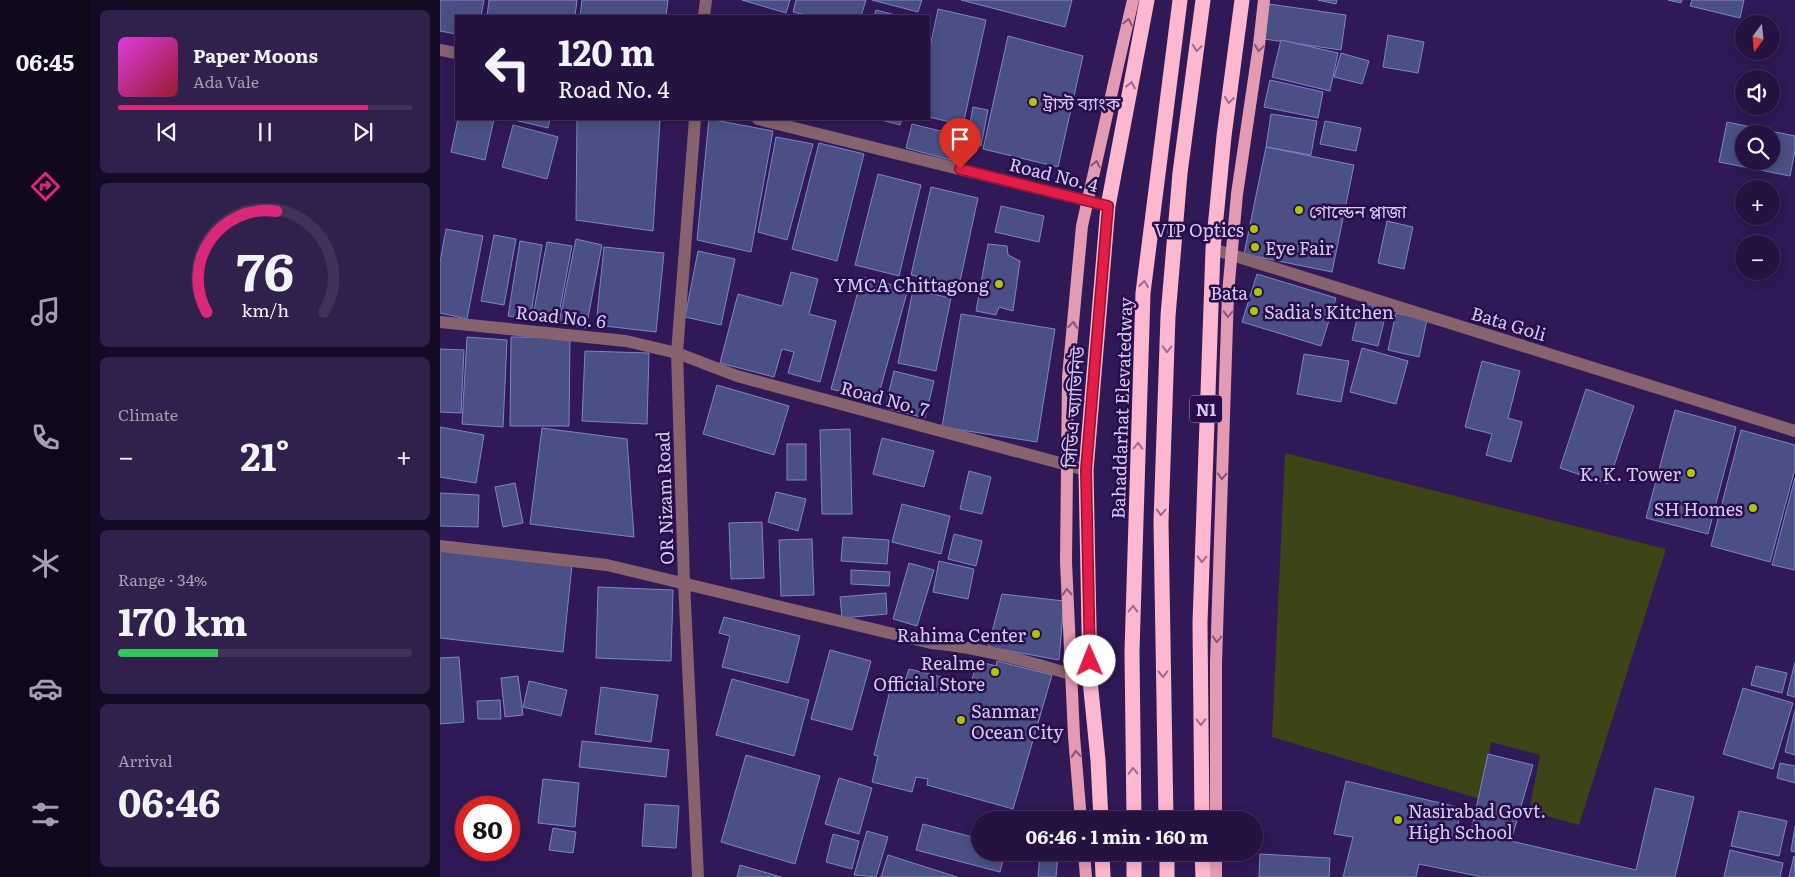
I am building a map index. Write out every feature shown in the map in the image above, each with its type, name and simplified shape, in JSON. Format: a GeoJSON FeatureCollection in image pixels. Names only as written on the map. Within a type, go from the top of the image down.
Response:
{"type":"FeatureCollection","features":[{"type":"Feature","properties":{"kind":"highway","name":"সিডিএ অ্যাভিনিউ"},"geometry":{"type":"LineString","coordinates":[[1101,811],[1098,760],[1090,680],[1086,470],[1108,206],[1147,0]]}},
{"type":"Feature","properties":{"kind":"highway","name":"Bahaddarhat Elevatedway"},"geometry":{"type":"LineString","coordinates":[[1134,811],[1132,651],[1143,293],[1180,0]]}},
{"type":"Feature","properties":{"kind":"highway"},"geometry":{"type":"LineString","coordinates":[[1166,811],[1161,522],[1168,316],[1180,173],[1203,0]]}},
{"type":"Feature","properties":{"kind":"highway","name":"N1"},"geometry":{"type":"LineString","coordinates":[[1202,811],[1200,624],[1213,249],[1224,136],[1242,0]]}},
{"type":"Feature","properties":{"kind":"highway"},"geometry":{"type":"LineString","coordinates":[[1102,861],[1103,877]]}},
{"type":"Feature","properties":{"kind":"highway"},"geometry":{"type":"LineString","coordinates":[[1134,861],[1134,877]]}},
{"type":"Feature","properties":{"kind":"highway"},"geometry":{"type":"LineString","coordinates":[[1167,861],[1167,877]]}},
{"type":"Feature","properties":{"kind":"highway"},"geometry":{"type":"LineString","coordinates":[[1202,861],[1202,877]]}},
{"type":"Feature","properties":{"kind":"main road"},"geometry":{"type":"LineString","coordinates":[[1080,811],[1074,736],[1066,562],[1068,377],[1082,226],[1133,0]]}},
{"type":"Feature","properties":{"kind":"main road"},"geometry":{"type":"LineString","coordinates":[[1216,811],[1216,663],[1228,293],[1237,194],[1264,0]]}},
{"type":"Feature","properties":{"kind":"main road"},"geometry":{"type":"LineString","coordinates":[[1085,861],[1086,877]]}},
{"type":"Feature","properties":{"kind":"main road"},"geometry":{"type":"LineString","coordinates":[[1216,861],[1216,877]]}},
{"type":"Feature","properties":{"kind":"street"},"geometry":{"type":"LineString","coordinates":[[704,15],[706,0]]}},
{"type":"Feature","properties":{"kind":"street"},"geometry":{"type":"LineString","coordinates":[[440,50],[455,53]]}},
{"type":"Feature","properties":{"kind":"street","name":"OR Nizam Road"},"geometry":{"type":"LineString","coordinates":[[695,120],[677,354],[684,582],[698,877]]}},
{"type":"Feature","properties":{"kind":"street","name":"Road No. 4"},"geometry":{"type":"LineString","coordinates":[[762,120],[1108,206]]}},
{"type":"Feature","properties":{"kind":"street","name":"Bata Goli"},"geometry":{"type":"LineString","coordinates":[[1213,249],[1795,431]]}},
{"type":"Feature","properties":{"kind":"street","name":"Road No. 6"},"geometry":{"type":"LineString","coordinates":[[440,322],[626,341],[677,354]]}},
{"type":"Feature","properties":{"kind":"street","name":"Road No. 7"},"geometry":{"type":"LineString","coordinates":[[677,354],[737,376],[1086,470]]}},
{"type":"Feature","properties":{"kind":"street"},"geometry":{"type":"LineString","coordinates":[[440,546],[607,565],[931,643],[959,646],[1016,658],[1090,680]]}},
{"type":"Feature","properties":{"kind":"green space"},"geometry":{"type":"Polygon","coordinates":[[[1285,453],[1666,549],[1579,825],[1529,811],[1540,755],[1491,742],[1480,799],[1272,737],[1285,453]]]}},
{"type":"Feature","properties":{"kind":"building"},"geometry":{"type":"Polygon","coordinates":[[[440,0],[484,0],[481,15],[455,15],[455,34],[440,31],[440,0]]]}},
{"type":"Feature","properties":{"kind":"building"},"geometry":{"type":"Polygon","coordinates":[[[489,0],[577,0],[575,15],[487,15],[489,0]]]}},
{"type":"Feature","properties":{"kind":"building"},"geometry":{"type":"Polygon","coordinates":[[[582,0],[668,0],[666,15],[580,15],[582,0]]]}},
{"type":"Feature","properties":{"kind":"building"},"geometry":{"type":"Polygon","coordinates":[[[742,0],[790,0],[786,13],[742,0]]]}},
{"type":"Feature","properties":{"kind":"building"},"geometry":{"type":"Polygon","coordinates":[[[796,0],[866,0],[861,15],[806,15],[793,12],[796,0]]]}},
{"type":"Feature","properties":{"kind":"building"},"geometry":{"type":"Polygon","coordinates":[[[872,0],[922,0],[918,12],[872,0]]]}},
{"type":"Feature","properties":{"kind":"building"},"geometry":{"type":"Polygon","coordinates":[[[961,0],[1072,0],[1065,27],[961,0]]]}},
{"type":"Feature","properties":{"kind":"building"},"geometry":{"type":"Polygon","coordinates":[[[1318,0],[1337,0],[1336,4],[1318,0]]]}},
{"type":"Feature","properties":{"kind":"building"},"geometry":{"type":"Polygon","coordinates":[[[1668,0],[1682,0],[1681,3],[1668,0]]]}},
{"type":"Feature","properties":{"kind":"building"},"geometry":{"type":"Polygon","coordinates":[[[1692,0],[1744,0],[1741,15],[1735,15],[1735,17],[1690,6],[1692,0]]]}},
{"type":"Feature","properties":{"kind":"building"},"geometry":{"type":"Polygon","coordinates":[[[1269,4],[1346,15],[1341,50],[1264,39],[1269,4]]]}},
{"type":"Feature","properties":{"kind":"building"},"geometry":{"type":"Polygon","coordinates":[[[938,9],[986,20],[963,125],[930,117],[930,47],[938,9]]]}},
{"type":"Feature","properties":{"kind":"building"},"geometry":{"type":"Polygon","coordinates":[[[876,10],[895,15],[874,15],[876,10]]]}},
{"type":"Feature","properties":{"kind":"building"},"geometry":{"type":"Polygon","coordinates":[[[1388,35],[1424,42],[1418,73],[1383,67],[1388,35]]]}},
{"type":"Feature","properties":{"kind":"building","name":"ট্রাস্ট ব্যাংক"},"geometry":{"type":"Polygon","coordinates":[[[1008,36],[1083,56],[1058,167],[983,149],[1008,36]]]}},
{"type":"Feature","properties":{"kind":"building"},"geometry":{"type":"Polygon","coordinates":[[[1281,40],[1338,53],[1330,91],[1272,77],[1281,40]]]}},
{"type":"Feature","properties":{"kind":"building"},"geometry":{"type":"Polygon","coordinates":[[[1341,53],[1369,61],[1362,84],[1334,77],[1341,53]]]}},
{"type":"Feature","properties":{"kind":"building"},"geometry":{"type":"Polygon","coordinates":[[[1270,80],[1323,92],[1318,118],[1264,107],[1270,80]]]}},
{"type":"Feature","properties":{"kind":"building"},"geometry":{"type":"Polygon","coordinates":[[[973,107],[988,110],[981,146],[966,144],[973,107]]]}},
{"type":"Feature","properties":{"kind":"building"},"geometry":{"type":"Polygon","coordinates":[[[1271,114],[1317,121],[1311,155],[1266,147],[1271,114]]]}},
{"type":"Feature","properties":{"kind":"building"},"geometry":{"type":"Polygon","coordinates":[[[458,120],[494,120],[485,160],[451,152],[458,120]]]}},
{"type":"Feature","properties":{"kind":"building"},"geometry":{"type":"Polygon","coordinates":[[[514,120],[550,120],[548,128],[514,120]]]}},
{"type":"Feature","properties":{"kind":"building"},"geometry":{"type":"Polygon","coordinates":[[[577,120],[660,121],[653,231],[576,220],[577,120]]]}},
{"type":"Feature","properties":{"kind":"building"},"geometry":{"type":"Polygon","coordinates":[[[709,120],[773,131],[751,252],[697,240],[709,120]]]}},
{"type":"Feature","properties":{"kind":"building"},"geometry":{"type":"Polygon","coordinates":[[[882,120],[902,120],[900,125],[882,120]]]}},
{"type":"Feature","properties":{"kind":"building"},"geometry":{"type":"Polygon","coordinates":[[[1325,121],[1361,128],[1356,151],[1320,144],[1325,121]]]}},
{"type":"Feature","properties":{"kind":"building"},"geometry":{"type":"Polygon","coordinates":[[[1727,122],[1742,125],[1735,125],[1735,165],[1719,162],[1727,122]]]}},
{"type":"Feature","properties":{"kind":"building"},"geometry":{"type":"Polygon","coordinates":[[[912,124],[961,136],[955,161],[906,148],[912,124]]]}},
{"type":"Feature","properties":{"kind":"building"},"geometry":{"type":"Polygon","coordinates":[[[513,125],[558,137],[547,179],[502,167],[513,125]]]}},
{"type":"Feature","properties":{"kind":"building"},"geometry":{"type":"Polygon","coordinates":[[[1780,133],[1795,136],[1795,150],[1790,176],[1760,170],[1780,170],[1780,133]]]}},
{"type":"Feature","properties":{"kind":"building"},"geometry":{"type":"Polygon","coordinates":[[[776,137],[813,144],[787,240],[758,232],[776,137]]]}},
{"type":"Feature","properties":{"kind":"building"},"geometry":{"type":"Polygon","coordinates":[[[819,143],[864,154],[837,261],[792,249],[819,143]]]}},
{"type":"Feature","properties":{"kind":"building","name":"গোল্ডেন প্লাজা"},"geometry":{"type":"Polygon","coordinates":[[[1266,147],[1354,165],[1332,272],[1244,254],[1266,147]]]}},
{"type":"Feature","properties":{"kind":"building"},"geometry":{"type":"Polygon","coordinates":[[[878,174],[921,185],[899,276],[855,265],[878,174]]]}},
{"type":"Feature","properties":{"kind":"building"},"geometry":{"type":"Polygon","coordinates":[[[931,187],[978,198],[959,286],[911,275],[931,187]]]}},
{"type":"Feature","properties":{"kind":"building"},"geometry":{"type":"Polygon","coordinates":[[[1001,206],[1044,216],[1039,242],[995,232],[1001,206]]]}},
{"type":"Feature","properties":{"kind":"building"},"geometry":{"type":"Polygon","coordinates":[[[1387,221],[1413,227],[1404,269],[1378,263],[1387,221]]]}},
{"type":"Feature","properties":{"kind":"building"},"geometry":{"type":"Polygon","coordinates":[[[446,229],[483,236],[467,319],[440,313],[440,262],[446,229]]]}},
{"type":"Feature","properties":{"kind":"building"},"geometry":{"type":"Polygon","coordinates":[[[494,235],[516,239],[504,305],[481,301],[494,235]]]}},
{"type":"Feature","properties":{"kind":"building"},"geometry":{"type":"Polygon","coordinates":[[[576,239],[602,245],[586,328],[559,323],[576,239]]]}},
{"type":"Feature","properties":{"kind":"building"},"geometry":{"type":"Polygon","coordinates":[[[520,241],[542,245],[530,320],[508,316],[520,241]]]}},
{"type":"Feature","properties":{"kind":"building"},"geometry":{"type":"Polygon","coordinates":[[[547,242],[572,246],[559,314],[534,310],[547,242]]]}},
{"type":"Feature","properties":{"kind":"building","name":"YMCA Chittagong"},"geometry":{"type":"Polygon","coordinates":[[[988,244],[1007,246],[1008,255],[1020,261],[1013,311],[999,307],[996,315],[976,311],[988,244]]]}},
{"type":"Feature","properties":{"kind":"building"},"geometry":{"type":"Polygon","coordinates":[[[604,247],[664,253],[656,332],[596,325],[604,247]]]}},
{"type":"Feature","properties":{"kind":"building"},"geometry":{"type":"Polygon","coordinates":[[[698,251],[735,259],[721,325],[685,317],[698,251]]]}},
{"type":"Feature","properties":{"kind":"building"},"geometry":{"type":"Polygon","coordinates":[[[791,272],[818,279],[809,314],[836,321],[820,382],[788,373],[794,352],[782,349],[774,377],[720,363],[738,294],[782,306],[791,272]]]}},
{"type":"Feature","properties":{"kind":"building"},"geometry":{"type":"Polygon","coordinates":[[[1257,274],[1336,298],[1321,346],[1242,322],[1257,274]]]}},
{"type":"Feature","properties":{"kind":"building"},"geometry":{"type":"Polygon","coordinates":[[[862,277],[908,289],[877,401],[831,389],[862,277]]]}},
{"type":"Feature","properties":{"kind":"building"},"geometry":{"type":"Polygon","coordinates":[[[913,290],[951,298],[936,371],[898,363],[913,290]]]}},
{"type":"Feature","properties":{"kind":"building"},"geometry":{"type":"Polygon","coordinates":[[[1361,302],[1387,309],[1378,346],[1352,340],[1361,302]]]}},
{"type":"Feature","properties":{"kind":"building"},"geometry":{"type":"Polygon","coordinates":[[[1396,313],[1427,320],[1419,357],[1388,350],[1396,313]]]}},
{"type":"Feature","properties":{"kind":"building"},"geometry":{"type":"Polygon","coordinates":[[[961,314],[1055,329],[1037,442],[942,427],[961,314]]]}},
{"type":"Feature","properties":{"kind":"building"},"geometry":{"type":"Polygon","coordinates":[[[467,337],[507,340],[503,427],[462,424],[467,337]]]}},
{"type":"Feature","properties":{"kind":"building"},"geometry":{"type":"Polygon","coordinates":[[[511,337],[570,337],[569,426],[510,426],[511,337]]]}},
{"type":"Feature","properties":{"kind":"building"},"geometry":{"type":"Polygon","coordinates":[[[1362,348],[1408,361],[1396,404],[1350,392],[1362,348]]]}},
{"type":"Feature","properties":{"kind":"building"},"geometry":{"type":"Polygon","coordinates":[[[440,349],[464,350],[461,413],[440,412],[440,349]]]}},
{"type":"Feature","properties":{"kind":"building"},"geometry":{"type":"Polygon","coordinates":[[[585,351],[649,353],[647,424],[582,421],[585,351]]]}},
{"type":"Feature","properties":{"kind":"building"},"geometry":{"type":"Polygon","coordinates":[[[1304,354],[1349,361],[1341,402],[1297,394],[1304,354]]]}},
{"type":"Feature","properties":{"kind":"building"},"geometry":{"type":"Polygon","coordinates":[[[1482,361],[1520,371],[1508,418],[1522,422],[1511,462],[1486,455],[1492,434],[1465,427],[1482,361]]]}},
{"type":"Feature","properties":{"kind":"building"},"geometry":{"type":"Polygon","coordinates":[[[894,371],[934,381],[925,418],[885,408],[894,371]]]}},
{"type":"Feature","properties":{"kind":"building"},"geometry":{"type":"Polygon","coordinates":[[[717,385],[789,406],[774,455],[703,434],[717,385]]]}},
{"type":"Feature","properties":{"kind":"building"},"geometry":{"type":"Polygon","coordinates":[[[1586,389],[1634,406],[1608,484],[1560,468],[1586,389]]]}},
{"type":"Feature","properties":{"kind":"building","name":"K. K. Tower"},"geometry":{"type":"Polygon","coordinates":[[[1675,410],[1736,427],[1708,534],[1646,518],[1675,410]]]}},
{"type":"Feature","properties":{"kind":"building"},"geometry":{"type":"Polygon","coordinates":[[[440,427],[484,435],[476,483],[440,477],[440,427]]]}},
{"type":"Feature","properties":{"kind":"building"},"geometry":{"type":"Polygon","coordinates":[[[542,428],[627,439],[634,537],[530,524],[542,428]]]}},
{"type":"Feature","properties":{"kind":"building"},"geometry":{"type":"Polygon","coordinates":[[[850,429],[852,514],[822,514],[820,430],[850,429]]]}},
{"type":"Feature","properties":{"kind":"building","name":"SH Homes"},"geometry":{"type":"Polygon","coordinates":[[[1741,430],[1795,445],[1795,469],[1770,562],[1711,546],[1741,430]]]}},
{"type":"Feature","properties":{"kind":"building"},"geometry":{"type":"Polygon","coordinates":[[[882,438],[934,451],[924,487],[873,474],[882,438]]]}},
{"type":"Feature","properties":{"kind":"building"},"geometry":{"type":"Polygon","coordinates":[[[787,444],[806,444],[806,480],[787,480],[787,444]]]}},
{"type":"Feature","properties":{"kind":"building"},"geometry":{"type":"Polygon","coordinates":[[[969,471],[991,477],[982,514],[960,509],[969,471]]]}},
{"type":"Feature","properties":{"kind":"building"},"geometry":{"type":"Polygon","coordinates":[[[1795,478],[1795,570],[1772,565],[1795,478]]]}},
{"type":"Feature","properties":{"kind":"building"},"geometry":{"type":"Polygon","coordinates":[[[515,483],[523,523],[503,527],[495,487],[515,483]]]}},
{"type":"Feature","properties":{"kind":"building"},"geometry":{"type":"Polygon","coordinates":[[[776,492],[806,499],[798,531],[768,522],[776,492]]]}},
{"type":"Feature","properties":{"kind":"building"},"geometry":{"type":"Polygon","coordinates":[[[440,493],[479,495],[478,527],[440,526],[440,493]]]}},
{"type":"Feature","properties":{"kind":"building"},"geometry":{"type":"Polygon","coordinates":[[[902,504],[950,516],[941,554],[892,542],[902,504]]]}},
{"type":"Feature","properties":{"kind":"building"},"geometry":{"type":"Polygon","coordinates":[[[762,522],[764,578],[731,579],[729,523],[762,522]]]}},
{"type":"Feature","properties":{"kind":"building"},"geometry":{"type":"Polygon","coordinates":[[[954,534],[982,541],[976,566],[948,559],[954,534]]]}},
{"type":"Feature","properties":{"kind":"building"},"geometry":{"type":"Polygon","coordinates":[[[843,537],[889,540],[887,564],[841,561],[843,537]]]}},
{"type":"Feature","properties":{"kind":"building"},"geometry":{"type":"Polygon","coordinates":[[[812,539],[814,595],[781,596],[779,540],[812,539]]]}},
{"type":"Feature","properties":{"kind":"building"},"geometry":{"type":"Polygon","coordinates":[[[440,551],[572,565],[563,652],[440,638],[440,551]]]}},
{"type":"Feature","properties":{"kind":"building"},"geometry":{"type":"Polygon","coordinates":[[[939,561],[974,569],[968,599],[933,592],[939,561]]]}},
{"type":"Feature","properties":{"kind":"building"},"geometry":{"type":"Polygon","coordinates":[[[909,563],[934,570],[917,626],[893,619],[909,563]]]}},
{"type":"Feature","properties":{"kind":"building"},"geometry":{"type":"Polygon","coordinates":[[[851,570],[890,572],[889,586],[851,584],[851,570]]]}},
{"type":"Feature","properties":{"kind":"building"},"geometry":{"type":"Polygon","coordinates":[[[598,587],[673,590],[671,661],[596,658],[598,587]]]}},
{"type":"Feature","properties":{"kind":"building"},"geometry":{"type":"Polygon","coordinates":[[[886,593],[887,614],[842,618],[840,597],[886,593]]]}},
{"type":"Feature","properties":{"kind":"building"},"geometry":{"type":"Polygon","coordinates":[[[1002,594],[1064,601],[1059,660],[988,647],[1002,594]]]}},
{"type":"Feature","properties":{"kind":"building"},"geometry":{"type":"Polygon","coordinates":[[[724,617],[800,636],[788,683],[722,667],[730,636],[719,633],[724,617]]]}},
{"type":"Feature","properties":{"kind":"building"},"geometry":{"type":"Polygon","coordinates":[[[830,650],[871,661],[852,730],[811,719],[830,650]]]}},
{"type":"Feature","properties":{"kind":"building"},"geometry":{"type":"Polygon","coordinates":[[[459,657],[464,722],[440,724],[440,658],[459,657]]]}},
{"type":"Feature","properties":{"kind":"building","name":"Sanmar Ocean City"},"geometry":{"type":"Polygon","coordinates":[[[977,661],[996,666],[997,661],[1052,675],[1013,809],[927,785],[928,779],[916,777],[912,792],[872,782],[878,756],[874,755],[893,678],[905,681],[909,669],[971,684],[977,661]]]}},
{"type":"Feature","properties":{"kind":"building"},"geometry":{"type":"Polygon","coordinates":[[[1795,662],[1795,697],[1787,695],[1795,662]]]}},
{"type":"Feature","properties":{"kind":"building"},"geometry":{"type":"Polygon","coordinates":[[[1756,666],[1787,673],[1782,693],[1751,685],[1756,666]]]}},
{"type":"Feature","properties":{"kind":"building"},"geometry":{"type":"Polygon","coordinates":[[[518,676],[523,715],[505,717],[501,678],[518,676]]]}},
{"type":"Feature","properties":{"kind":"building"},"geometry":{"type":"Polygon","coordinates":[[[732,679],[809,700],[794,756],[716,735],[732,679]]]}},
{"type":"Feature","properties":{"kind":"building"},"geometry":{"type":"Polygon","coordinates":[[[529,681],[567,690],[561,716],[523,707],[529,681]]]}},
{"type":"Feature","properties":{"kind":"building"},"geometry":{"type":"Polygon","coordinates":[[[601,687],[658,695],[651,742],[595,734],[601,687]]]}},
{"type":"Feature","properties":{"kind":"building"},"geometry":{"type":"Polygon","coordinates":[[[1743,688],[1793,703],[1773,769],[1723,754],[1743,688]]]}},
{"type":"Feature","properties":{"kind":"building"},"geometry":{"type":"Polygon","coordinates":[[[500,700],[501,719],[478,719],[477,701],[500,700]]]}},
{"type":"Feature","properties":{"kind":"building"},"geometry":{"type":"Polygon","coordinates":[[[1795,710],[1795,755],[1785,752],[1795,710]]]}},
{"type":"Feature","properties":{"kind":"building"},"geometry":{"type":"Polygon","coordinates":[[[582,741],[669,750],[666,777],[579,767],[582,741]]]}},
{"type":"Feature","properties":{"kind":"building","name":"Nasirabad Govt. High School"},"geometry":{"type":"Polygon","coordinates":[[[1488,754],[1533,765],[1511,841],[1636,870],[1655,788],[1694,797],[1675,877],[1482,877],[1419,864],[1416,877],[1343,877],[1353,837],[1334,834],[1346,781],[1462,808],[1456,833],[1470,836],[1488,754]]]}},
{"type":"Feature","properties":{"kind":"building"},"geometry":{"type":"Polygon","coordinates":[[[746,755],[820,776],[795,864],[721,842],[746,755]]]}},
{"type":"Feature","properties":{"kind":"building"},"geometry":{"type":"Polygon","coordinates":[[[1780,763],[1795,766],[1795,783],[1777,778],[1780,763]]]}},
{"type":"Feature","properties":{"kind":"building"},"geometry":{"type":"Polygon","coordinates":[[[839,778],[872,788],[859,834],[825,824],[839,778]]]}},
{"type":"Feature","properties":{"kind":"building"},"geometry":{"type":"Polygon","coordinates":[[[543,779],[579,783],[575,827],[538,823],[543,779]]]}},
{"type":"Feature","properties":{"kind":"building"},"geometry":{"type":"Polygon","coordinates":[[[645,804],[679,806],[676,848],[642,846],[645,804]]]}},
{"type":"Feature","properties":{"kind":"building"},"geometry":{"type":"Polygon","coordinates":[[[1739,811],[1787,821],[1779,856],[1731,846],[1739,811]]]}},
{"type":"Feature","properties":{"kind":"building"},"geometry":{"type":"Polygon","coordinates":[[[923,824],[971,837],[971,861],[1003,861],[1000,872],[916,850],[923,824]]]}},
{"type":"Feature","properties":{"kind":"building"},"geometry":{"type":"Polygon","coordinates":[[[1795,826],[1795,852],[1791,851],[1795,826]]]}},
{"type":"Feature","properties":{"kind":"building"},"geometry":{"type":"Polygon","coordinates":[[[553,828],[576,832],[573,853],[549,850],[553,828]]]}},
{"type":"Feature","properties":{"kind":"building"},"geometry":{"type":"Polygon","coordinates":[[[867,831],[888,837],[876,877],[854,875],[867,831]]]}},
{"type":"Feature","properties":{"kind":"building"},"geometry":{"type":"Polygon","coordinates":[[[833,834],[859,841],[852,869],[826,862],[833,834]]]}},
{"type":"Feature","properties":{"kind":"building"},"geometry":{"type":"Polygon","coordinates":[[[1730,850],[1783,863],[1780,877],[1724,877],[1730,850]]]}},
{"type":"Feature","properties":{"kind":"building"},"geometry":{"type":"Polygon","coordinates":[[[1263,854],[1330,858],[1329,877],[1259,877],[1260,861],[1263,861],[1263,854]]]}},
{"type":"Feature","properties":{"kind":"building"},"geometry":{"type":"Polygon","coordinates":[[[888,855],[957,877],[881,877],[888,855]]]}},
{"type":"Feature","properties":{"kind":"building"},"geometry":{"type":"Polygon","coordinates":[[[1794,856],[1795,877],[1789,877],[1794,856]]]}},
{"type":"Feature","properties":{"kind":"building"},"geometry":{"type":"Polygon","coordinates":[[[1039,861],[1058,861],[1056,877],[1038,877],[1039,861]]]}},
{"type":"Feature","properties":{"kind":"building"},"geometry":{"type":"Polygon","coordinates":[[[740,865],[781,877],[737,877],[740,865]]]}},
{"type":"Feature","properties":{"kind":"place","name":"ট্রাস্ট ব্যাংক"},"geometry":{"type":"Point","coordinates":[1033,102]}},
{"type":"Feature","properties":{"kind":"place","name":"গোল্ডেন প্লাজা"},"geometry":{"type":"Point","coordinates":[1299,210]}},
{"type":"Feature","properties":{"kind":"place","name":"VIP Optics"},"geometry":{"type":"Point","coordinates":[1254,229]}},
{"type":"Feature","properties":{"kind":"place","name":"Eye Fair"},"geometry":{"type":"Point","coordinates":[1255,247]}},
{"type":"Feature","properties":{"kind":"place","name":"YMCA Chittagong"},"geometry":{"type":"Point","coordinates":[999,284]}},
{"type":"Feature","properties":{"kind":"place","name":"Bata"},"geometry":{"type":"Point","coordinates":[1258,292]}},
{"type":"Feature","properties":{"kind":"place","name":"Sadia's Kitchen"},"geometry":{"type":"Point","coordinates":[1254,311]}},
{"type":"Feature","properties":{"kind":"place","name":"K. K. Tower"},"geometry":{"type":"Point","coordinates":[1691,473]}},
{"type":"Feature","properties":{"kind":"place","name":"SH Homes"},"geometry":{"type":"Point","coordinates":[1753,508]}},
{"type":"Feature","properties":{"kind":"place","name":"Rahima Center"},"geometry":{"type":"Point","coordinates":[1036,634]}},
{"type":"Feature","properties":{"kind":"place","name":"Realme Official Store"},"geometry":{"type":"Point","coordinates":[995,672]}},
{"type":"Feature","properties":{"kind":"place","name":"Sanmar Ocean City"},"geometry":{"type":"Point","coordinates":[961,720]}},
{"type":"Feature","properties":{"kind":"place","name":"Nasirabad Govt. High School"},"geometry":{"type":"Point","coordinates":[1398,820]}},
{"type":"Feature","properties":{"kind":"route"},"geometry":{"type":"LineString","coordinates":[[960,169],[1108,206],[1086,470],[1090,661]]}}]}
